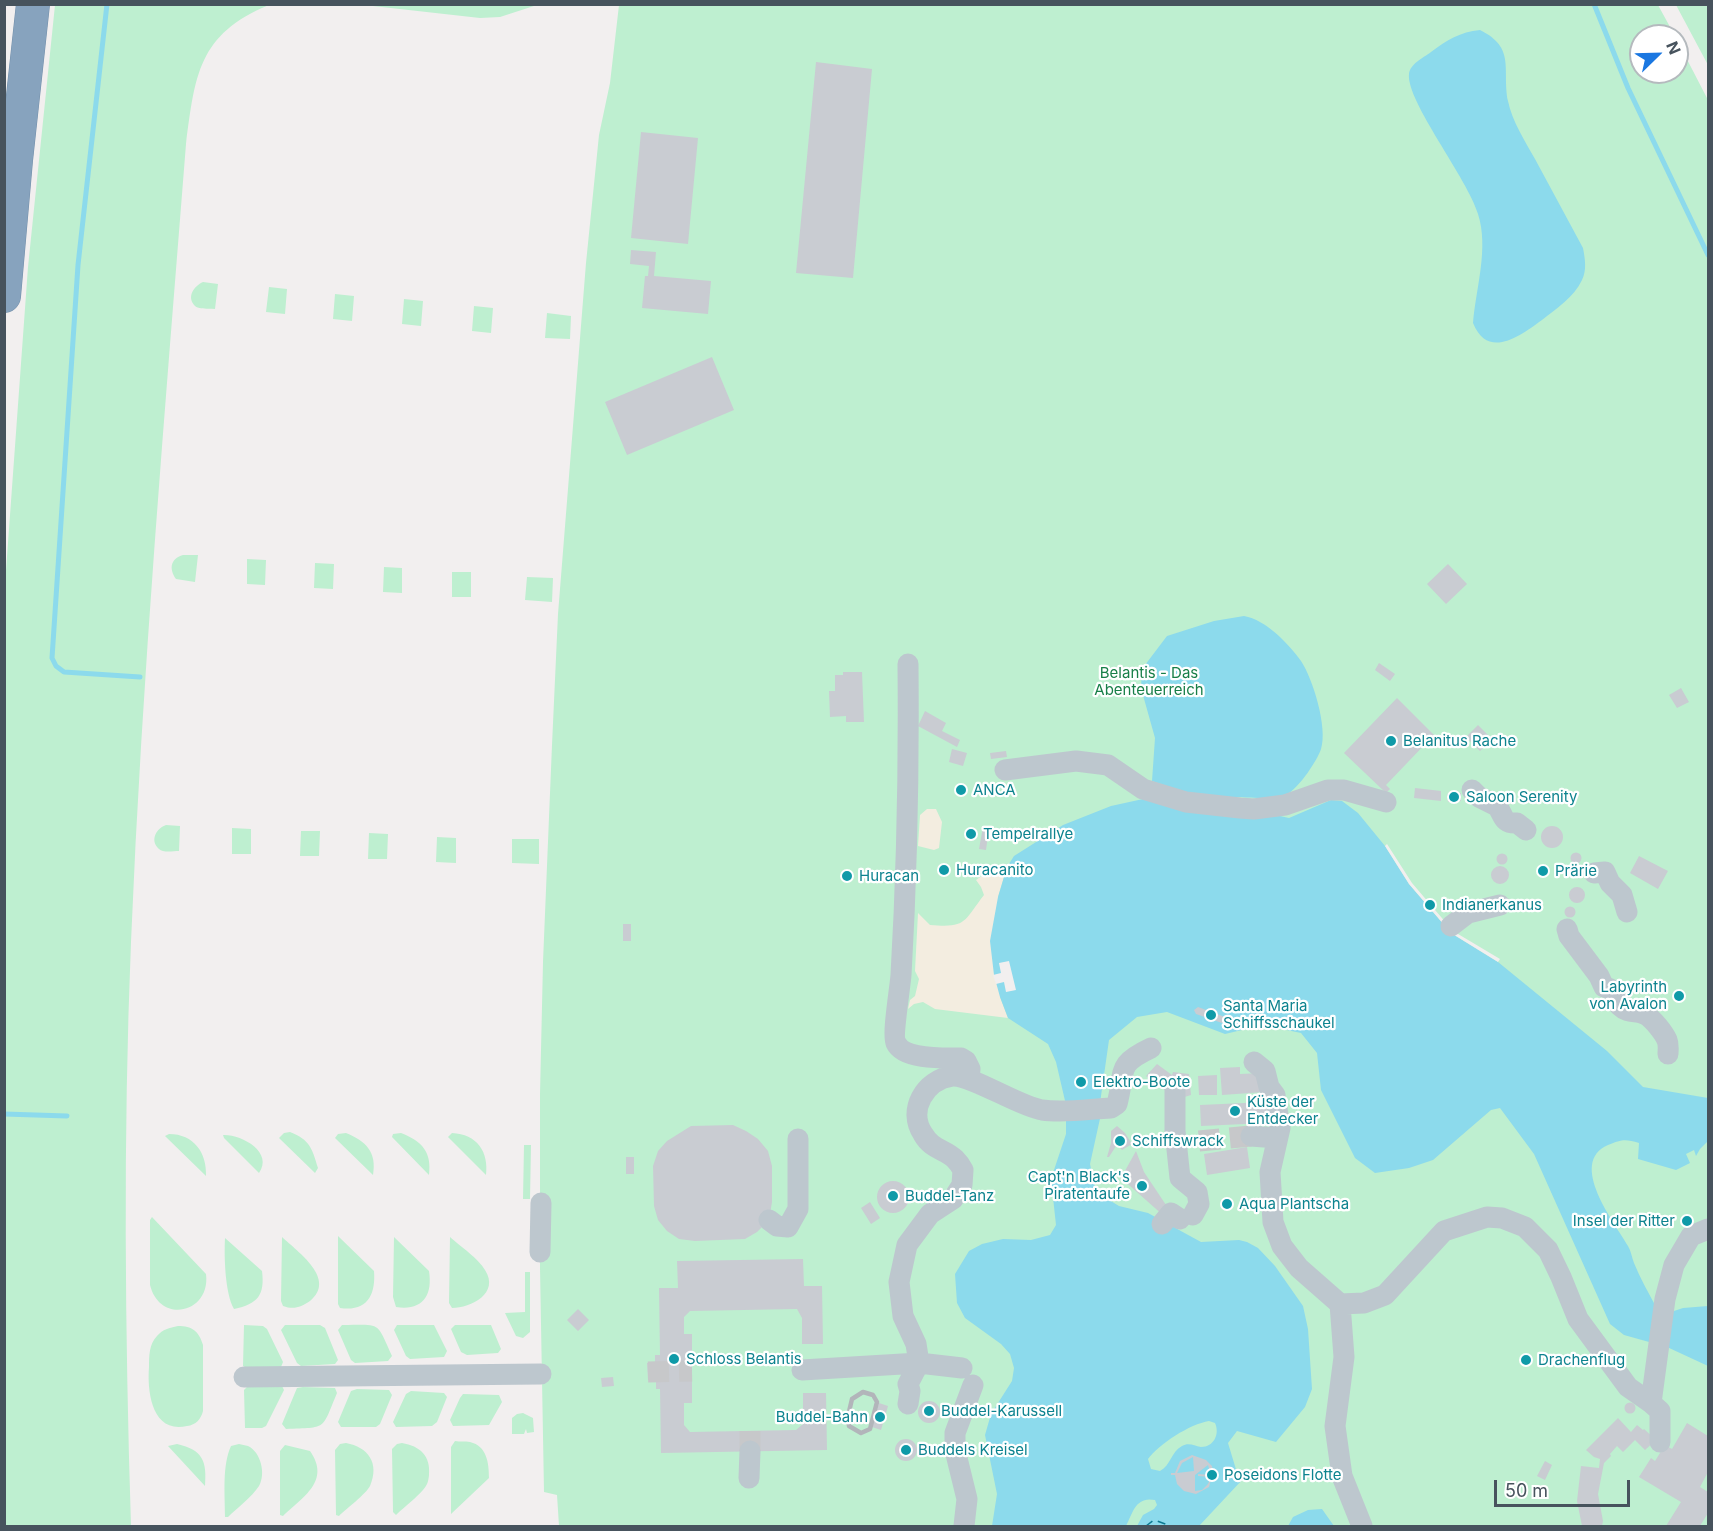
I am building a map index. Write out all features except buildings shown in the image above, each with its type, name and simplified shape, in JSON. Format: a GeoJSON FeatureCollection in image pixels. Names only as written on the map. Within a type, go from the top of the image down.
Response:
{"type":"FeatureCollection","features":[{"type":"Feature","properties":{"kind":"highway"},"geometry":{"type":"LineString","coordinates":[[4,296],[33,4]]}},
{"type":"Feature","properties":{"kind":"street"},"geometry":{"type":"LineString","coordinates":[[908,664],[903,927],[899,1005],[894,1037],[897,1045],[905,1052],[918,1056],[961,1058],[966,1061],[969,1079]]}},
{"type":"Feature","properties":{"kind":"street"},"geometry":{"type":"LineString","coordinates":[[1005,770],[1076,761],[1108,765],[1143,789],[1186,802],[1240,808],[1254,809],[1285,805],[1328,790],[1344,790],[1386,802]]}},
{"type":"Feature","properties":{"kind":"street"},"geometry":{"type":"LineString","coordinates":[[1472,790],[1479,797],[1497,806],[1503,819],[1510,824],[1517,823],[1526,830]]}},
{"type":"Feature","properties":{"kind":"street"},"geometry":{"type":"LineString","coordinates":[[1594,873],[1605,872],[1610,883],[1622,895],[1627,912]]}},
{"type":"Feature","properties":{"kind":"street"},"geometry":{"type":"LineString","coordinates":[[1451,926],[1468,914],[1500,905]]}},
{"type":"Feature","properties":{"kind":"street"},"geometry":{"type":"LineString","coordinates":[[1567,929],[1569,936],[1599,976],[1604,987],[1611,988],[1615,993],[1618,1004],[1626,1011],[1648,1016],[1666,1038],[1668,1054]]}},
{"type":"Feature","properties":{"kind":"street"},"geometry":{"type":"LineString","coordinates":[[908,1404],[910,1391],[908,1384],[919,1363],[916,1344],[903,1316],[899,1282],[907,1245],[930,1214],[953,1198],[962,1185],[963,1170],[954,1157],[934,1147],[921,1132],[917,1120],[917,1105],[925,1091],[938,1081],[954,1076],[969,1079],[1015,1102],[1041,1110],[1111,1108],[1118,1104],[1124,1066],[1132,1057],[1151,1048]]}},
{"type":"Feature","properties":{"kind":"street"},"geometry":{"type":"LineString","coordinates":[[1254,1062],[1265,1071],[1269,1087],[1275,1095],[1280,1128],[1270,1172],[1273,1222],[1282,1246],[1299,1268],[1340,1304],[1364,1303],[1385,1295],[1444,1231],[1487,1216],[1502,1218],[1524,1227],[1548,1250],[1578,1319],[1628,1387],[1660,1411],[1660,1442]]}},
{"type":"Feature","properties":{"kind":"street"},"geometry":{"type":"LineString","coordinates":[[1175,1091],[1175,1131],[1180,1178],[1197,1192],[1199,1204],[1177,1218]]}},
{"type":"Feature","properties":{"kind":"street"},"geometry":{"type":"LineString","coordinates":[[1251,1136],[1277,1138]]}},
{"type":"Feature","properties":{"kind":"street"},"geometry":{"type":"LineString","coordinates":[[769,1221],[777,1226],[788,1227],[798,1209],[798,1139]]}},
{"type":"Feature","properties":{"kind":"street"},"geometry":{"type":"LineString","coordinates":[[540,1252],[541,1203]]}},
{"type":"Feature","properties":{"kind":"street"},"geometry":{"type":"LineString","coordinates":[[1651,1403],[1665,1299],[1674,1265],[1691,1236],[1708,1229]]}},
{"type":"Feature","properties":{"kind":"street"},"geometry":{"type":"LineString","coordinates":[[1340,1304],[1344,1357],[1335,1426],[1342,1476],[1362,1527]]}},
{"type":"Feature","properties":{"kind":"street"},"geometry":{"type":"LineString","coordinates":[[802,1370],[919,1363],[967,1377],[948,1432],[955,1450],[967,1499],[964,1527]]}},
{"type":"Feature","properties":{"kind":"street"},"geometry":{"type":"LineString","coordinates":[[244,1377],[541,1374]]}},
{"type":"Feature","properties":{"kind":"street"},"geometry":{"type":"LineString","coordinates":[[749,1478],[750,1451]]}},
{"type":"Feature","properties":{"kind":"green space"},"geometry":{"type":"Polygon","coordinates":[[[55,5],[269,5],[227,29],[204,60],[197,78],[186,144],[148,643],[131,942],[126,1234],[131,1526],[5,1526],[5,584],[28,267],[55,5]]]}},
{"type":"Feature","properties":{"kind":"green space"},"geometry":{"type":"Polygon","coordinates":[[[364,5],[537,5],[500,17],[480,18],[364,5]]]}},
{"type":"Feature","properties":{"kind":"green space","name":"Belantis - Das Abenteuerreich"},"geometry":{"type":"Polygon","coordinates":[[[619,5],[1658,5],[1668,24],[1629,24],[1629,84],[1689,84],[1689,63],[1708,100],[1708,1526],[559,1526],[557,1495],[544,1492],[540,1268],[543,962],[558,614],[586,263],[599,135],[610,83],[619,5]]]}},
{"type":"Feature","properties":{"kind":"green space"},"geometry":{"type":"Polygon","coordinates":[[[1676,5],[1708,5],[1708,65],[1689,29],[1689,24],[1686,24],[1676,5]]]}},
{"type":"Feature","properties":{"kind":"green space"},"geometry":{"type":"Polygon","coordinates":[[[203,282],[218,284],[215,309],[199,308],[192,303],[192,292],[203,282]]]}},
{"type":"Feature","properties":{"kind":"green space"},"geometry":{"type":"Polygon","coordinates":[[[269,287],[287,289],[285,314],[266,312],[269,287]]]}},
{"type":"Feature","properties":{"kind":"green space"},"geometry":{"type":"Polygon","coordinates":[[[335,294],[354,296],[352,321],[333,319],[335,294]]]}},
{"type":"Feature","properties":{"kind":"green space"},"geometry":{"type":"Polygon","coordinates":[[[404,299],[423,301],[421,326],[402,324],[404,299]]]}},
{"type":"Feature","properties":{"kind":"green space"},"geometry":{"type":"Polygon","coordinates":[[[474,306],[493,308],[491,333],[472,331],[474,306]]]}},
{"type":"Feature","properties":{"kind":"green space"},"geometry":{"type":"Polygon","coordinates":[[[547,313],[571,316],[570,339],[545,338],[547,313]]]}},
{"type":"Feature","properties":{"kind":"green space"},"geometry":{"type":"Polygon","coordinates":[[[183,555],[198,555],[195,582],[176,579],[174,575],[173,562],[183,555]]]}},
{"type":"Feature","properties":{"kind":"green space"},"geometry":{"type":"Polygon","coordinates":[[[247,559],[266,560],[265,585],[247,584],[247,559]]]}},
{"type":"Feature","properties":{"kind":"green space"},"geometry":{"type":"Polygon","coordinates":[[[315,563],[334,564],[333,589],[314,588],[315,563]]]}},
{"type":"Feature","properties":{"kind":"green space"},"geometry":{"type":"Polygon","coordinates":[[[384,567],[402,568],[402,593],[383,592],[384,567]]]}},
{"type":"Feature","properties":{"kind":"green space"},"geometry":{"type":"Polygon","coordinates":[[[452,572],[471,572],[471,597],[452,597],[452,572]]]}},
{"type":"Feature","properties":{"kind":"green space"},"geometry":{"type":"Polygon","coordinates":[[[527,577],[553,578],[552,602],[525,600],[527,577]]]}},
{"type":"Feature","properties":{"kind":"green space"},"geometry":{"type":"Polygon","coordinates":[[[166,825],[180,826],[179,851],[163,851],[156,846],[155,835],[166,825]]]}},
{"type":"Feature","properties":{"kind":"green space"},"geometry":{"type":"Polygon","coordinates":[[[232,828],[251,829],[251,854],[232,854],[232,828]]]}},
{"type":"Feature","properties":{"kind":"green space"},"geometry":{"type":"Polygon","coordinates":[[[301,831],[320,831],[319,856],[300,856],[301,831]]]}},
{"type":"Feature","properties":{"kind":"green space"},"geometry":{"type":"Polygon","coordinates":[[[369,833],[388,834],[387,859],[368,859],[369,833]]]}},
{"type":"Feature","properties":{"kind":"green space"},"geometry":{"type":"Polygon","coordinates":[[[437,837],[456,838],[456,863],[436,862],[437,837]]]}},
{"type":"Feature","properties":{"kind":"green space"},"geometry":{"type":"Polygon","coordinates":[[[512,839],[539,839],[539,864],[512,863],[512,839]]]}},
{"type":"Feature","properties":{"kind":"green space"},"geometry":{"type":"Polygon","coordinates":[[[290,1132],[302,1138],[309,1146],[318,1168],[315,1173],[279,1138],[284,1133],[290,1132]]]}},
{"type":"Feature","properties":{"kind":"green space"},"geometry":{"type":"Polygon","coordinates":[[[346,1133],[368,1148],[373,1160],[373,1175],[335,1138],[338,1134],[346,1133]]]}},
{"type":"Feature","properties":{"kind":"green space"},"geometry":{"type":"Polygon","coordinates":[[[401,1133],[424,1148],[429,1160],[429,1175],[392,1137],[393,1134],[401,1133]]]}},
{"type":"Feature","properties":{"kind":"green space"},"geometry":{"type":"Polygon","coordinates":[[[452,1133],[461,1134],[475,1141],[483,1152],[486,1175],[448,1137],[452,1133]]]}},
{"type":"Feature","properties":{"kind":"green space"},"geometry":{"type":"Polygon","coordinates":[[[169,1134],[185,1137],[197,1146],[204,1160],[206,1176],[165,1136],[169,1134]]]}},
{"type":"Feature","properties":{"kind":"green space"},"geometry":{"type":"Polygon","coordinates":[[[223,1135],[246,1141],[259,1151],[262,1165],[259,1173],[224,1138],[223,1135]]]}},
{"type":"Feature","properties":{"kind":"green space"},"geometry":{"type":"Polygon","coordinates":[[[524,1145],[531,1145],[530,1199],[523,1199],[524,1145]]]}},
{"type":"Feature","properties":{"kind":"green space"},"geometry":{"type":"Polygon","coordinates":[[[152,1217],[206,1274],[201,1298],[184,1309],[164,1306],[155,1298],[150,1285],[150,1220],[152,1217]]]}},
{"type":"Feature","properties":{"kind":"green space"},"geometry":{"type":"Polygon","coordinates":[[[338,1236],[374,1271],[373,1287],[368,1300],[349,1309],[340,1308],[338,1304],[338,1236]]]}},
{"type":"Feature","properties":{"kind":"green space"},"geometry":{"type":"Polygon","coordinates":[[[282,1237],[312,1266],[319,1284],[317,1293],[310,1301],[297,1307],[283,1306],[281,1301],[282,1237]]]}},
{"type":"Feature","properties":{"kind":"green space"},"geometry":{"type":"Polygon","coordinates":[[[394,1237],[429,1271],[427,1294],[424,1300],[413,1307],[396,1307],[393,1297],[394,1237]]]}},
{"type":"Feature","properties":{"kind":"green space"},"geometry":{"type":"Polygon","coordinates":[[[450,1237],[478,1261],[489,1278],[489,1286],[481,1298],[467,1305],[452,1308],[449,1303],[450,1237]]]}},
{"type":"Feature","properties":{"kind":"green space"},"geometry":{"type":"Polygon","coordinates":[[[225,1238],[262,1271],[262,1286],[258,1297],[249,1304],[234,1309],[227,1285],[225,1238]]]}},
{"type":"Feature","properties":{"kind":"green space"},"geometry":{"type":"Polygon","coordinates":[[[525,1272],[530,1272],[530,1332],[523,1338],[516,1336],[505,1313],[525,1312],[525,1272]]]}},
{"type":"Feature","properties":{"kind":"green space"},"geometry":{"type":"Polygon","coordinates":[[[244,1325],[263,1326],[267,1329],[283,1362],[281,1367],[247,1368],[243,1366],[244,1325]]]}},
{"type":"Feature","properties":{"kind":"green space"},"geometry":{"type":"Polygon","coordinates":[[[285,1325],[320,1325],[325,1328],[338,1360],[335,1364],[301,1366],[297,1363],[281,1330],[285,1325]]]}},
{"type":"Feature","properties":{"kind":"green space"},"geometry":{"type":"Polygon","coordinates":[[[342,1325],[376,1327],[392,1356],[388,1361],[355,1363],[351,1360],[338,1330],[342,1325]]]}},
{"type":"Feature","properties":{"kind":"green space"},"geometry":{"type":"Polygon","coordinates":[[[397,1325],[434,1325],[447,1351],[444,1357],[410,1359],[406,1356],[394,1330],[397,1325]]]}},
{"type":"Feature","properties":{"kind":"green space"},"geometry":{"type":"Polygon","coordinates":[[[455,1325],[491,1325],[501,1349],[498,1353],[467,1355],[461,1352],[451,1329],[455,1325]]]}},
{"type":"Feature","properties":{"kind":"green space"},"geometry":{"type":"Polygon","coordinates":[[[178,1326],[194,1330],[203,1345],[203,1411],[195,1423],[175,1427],[166,1424],[154,1409],[149,1388],[149,1359],[154,1339],[164,1330],[178,1326]]]}},
{"type":"Feature","properties":{"kind":"green space"},"geometry":{"type":"Polygon","coordinates":[[[248,1386],[282,1386],[284,1390],[266,1426],[262,1428],[245,1428],[244,1390],[248,1386]]]}},
{"type":"Feature","properties":{"kind":"green space"},"geometry":{"type":"Polygon","coordinates":[[[297,1388],[335,1388],[337,1393],[325,1421],[321,1424],[309,1428],[286,1429],[282,1424],[297,1388]]]}},
{"type":"Feature","properties":{"kind":"green space"},"geometry":{"type":"Polygon","coordinates":[[[357,1389],[389,1390],[392,1395],[380,1424],[376,1427],[341,1427],[338,1422],[351,1391],[357,1389]]]}},
{"type":"Feature","properties":{"kind":"green space"},"geometry":{"type":"Polygon","coordinates":[[[411,1391],[444,1393],[447,1397],[437,1422],[432,1426],[396,1427],[393,1422],[406,1394],[411,1391]]]}},
{"type":"Feature","properties":{"kind":"green space"},"geometry":{"type":"Polygon","coordinates":[[[463,1394],[499,1395],[502,1402],[489,1425],[453,1426],[450,1420],[463,1394]]]}},
{"type":"Feature","properties":{"kind":"green space"},"geometry":{"type":"Polygon","coordinates":[[[523,1413],[533,1418],[534,1432],[527,1433],[526,1429],[524,1434],[512,1434],[512,1418],[523,1413]]]}},
{"type":"Feature","properties":{"kind":"green space"},"geometry":{"type":"Polygon","coordinates":[[[455,1441],[470,1442],[480,1447],[486,1456],[489,1478],[451,1514],[451,1447],[455,1441]]]}},
{"type":"Feature","properties":{"kind":"green space"},"geometry":{"type":"Polygon","coordinates":[[[346,1443],[366,1452],[373,1463],[374,1470],[368,1489],[339,1516],[336,1515],[335,1450],[340,1444],[346,1443]]]}},
{"type":"Feature","properties":{"kind":"green space"},"geometry":{"type":"Polygon","coordinates":[[[402,1443],[419,1449],[423,1453],[428,1462],[429,1476],[421,1492],[396,1515],[393,1512],[392,1449],[402,1443]]]}},
{"type":"Feature","properties":{"kind":"green space"},"geometry":{"type":"Polygon","coordinates":[[[177,1444],[193,1450],[202,1458],[205,1486],[168,1446],[177,1444]]]}},
{"type":"Feature","properties":{"kind":"green space"},"geometry":{"type":"Polygon","coordinates":[[[239,1444],[248,1446],[256,1453],[261,1464],[262,1476],[256,1490],[228,1517],[225,1517],[226,1462],[231,1446],[239,1444]]]}},
{"type":"Feature","properties":{"kind":"green space"},"geometry":{"type":"Polygon","coordinates":[[[285,1445],[310,1451],[316,1462],[317,1471],[312,1488],[283,1516],[280,1515],[280,1451],[285,1445]]]}},
{"type":"Feature","properties":{"kind":"sand"},"geometry":{"type":"Polygon","coordinates":[[[927,809],[936,809],[942,822],[939,848],[934,850],[918,846],[920,815],[927,809]]]}},
{"type":"Feature","properties":{"kind":"sand"},"geometry":{"type":"Polygon","coordinates":[[[997,866],[1007,867],[998,897],[1000,997],[1008,1018],[935,1009],[923,1002],[914,1004],[908,1009],[910,1000],[915,996],[919,979],[915,971],[918,913],[930,925],[958,924],[967,917],[984,895],[976,880],[992,873],[997,866]]]}},
{"type":"Feature","properties":{"kind":"water"},"geometry":{"type":"Polygon","coordinates":[[[1480,30],[1499,44],[1503,52],[1508,101],[1512,116],[1583,248],[1585,264],[1582,280],[1564,302],[1524,332],[1514,338],[1496,343],[1479,334],[1473,323],[1482,254],[1478,214],[1463,181],[1417,102],[1409,74],[1414,64],[1454,37],[1480,30]]]}},
{"type":"Feature","properties":{"kind":"water"},"geometry":{"type":"Polygon","coordinates":[[[1244,616],[1252,618],[1268,627],[1283,640],[1306,669],[1318,704],[1323,729],[1319,754],[1298,785],[1289,793],[1278,797],[1234,797],[1234,818],[1280,816],[1289,818],[1331,800],[1342,801],[1358,813],[1385,846],[1409,884],[1451,933],[1498,962],[1607,1051],[1643,1087],[1708,1098],[1708,1141],[1696,1156],[1694,1150],[1686,1154],[1690,1163],[1676,1170],[1638,1159],[1639,1143],[1624,1140],[1608,1145],[1597,1154],[1592,1165],[1593,1179],[1598,1194],[1629,1248],[1655,1305],[1671,1312],[1683,1308],[1708,1306],[1708,1366],[1667,1347],[1624,1335],[1610,1324],[1534,1154],[1500,1108],[1491,1110],[1433,1160],[1409,1168],[1375,1173],[1355,1158],[1321,1090],[1317,1053],[1301,1033],[1263,1025],[1225,1034],[1167,1012],[1137,1017],[1109,1040],[1100,1103],[1101,1114],[1090,1164],[1096,1192],[1119,1206],[1148,1213],[1201,1242],[1239,1240],[1258,1248],[1275,1266],[1303,1306],[1308,1329],[1312,1389],[1305,1407],[1276,1442],[1237,1431],[1228,1443],[1238,1476],[1242,1480],[1199,1526],[1137,1526],[1143,1515],[1157,1505],[1155,1500],[1149,1499],[1143,1500],[1136,1506],[1126,1526],[992,1526],[997,1494],[985,1435],[991,1414],[1012,1381],[1014,1368],[1010,1354],[1001,1344],[965,1318],[957,1303],[955,1274],[969,1251],[982,1244],[1003,1239],[1031,1240],[1050,1235],[1056,1225],[1051,1179],[1066,1134],[1066,1105],[1056,1062],[1048,1044],[1008,1018],[1000,997],[994,975],[990,941],[998,897],[1007,867],[1014,856],[1063,825],[1111,806],[1143,799],[1195,796],[1152,781],[1155,738],[1141,688],[1142,669],[1167,636],[1214,621],[1244,616]],[[1209,1421],[1201,1423],[1167,1441],[1148,1459],[1151,1469],[1160,1471],[1175,1452],[1185,1445],[1201,1447],[1209,1445],[1215,1439],[1217,1431],[1215,1423],[1209,1421]]]}},
{"type":"Feature","properties":{"kind":"water"},"geometry":{"type":"Polygon","coordinates":[[[1322,1509],[1334,1526],[1288,1526],[1293,1517],[1308,1510],[1322,1509]]]}},
{"type":"Feature","properties":{"kind":"pier","name":"Indianerkanus"},"geometry":{"type":"Polygon","coordinates":[[[1387,844],[1412,883],[1453,931],[1500,959],[1498,962],[1451,933],[1409,884],[1385,846],[1387,844]]]}},
{"type":"Feature","properties":{"kind":"pier"},"geometry":{"type":"Polygon","coordinates":[[[1009,961],[1016,990],[1006,992],[1004,982],[996,984],[993,975],[1001,973],[999,963],[1009,961]]]}},
{"type":"Feature","properties":{"kind":"waterway"},"geometry":{"type":"LineString","coordinates":[[107,4],[78,265],[52,658],[56,666],[64,672],[140,677]]}},
{"type":"Feature","properties":{"kind":"waterway"},"geometry":{"type":"LineString","coordinates":[[1594,4],[1628,88],[1708,255]]}},
{"type":"Feature","properties":{"kind":"waterway"},"geometry":{"type":"LineString","coordinates":[[4,1114],[67,1116]]}},
{"type":"Feature","properties":{"kind":"ferry route"},"geometry":{"type":"LineString","coordinates":[[1146,1526],[1154,1520],[1171,1526]]}},
{"type":"Feature","properties":{"kind":"tunnel"},"geometry":{"type":"LineString","coordinates":[[1199,1141],[1251,1136]]}},
{"type":"Feature","properties":{"kind":"tunnel"},"geometry":{"type":"LineString","coordinates":[[648,1372],[692,1371]]}},
{"type":"Feature","properties":{"kind":"tunnel"},"geometry":{"type":"LineString","coordinates":[[750,1431],[750,1451]]}},
{"type":"Feature","properties":{"kind":"railway"},"geometry":{"type":"LineString","coordinates":[[863,1392],[873,1395],[877,1402],[870,1429],[861,1433],[849,1426],[848,1416],[852,1399],[863,1392]]}},
{"type":"Feature","properties":{"kind":"place","name":"Belanitus Rache"},"geometry":{"type":"Point","coordinates":[1391,741]}},
{"type":"Feature","properties":{"kind":"place","name":"ANCA"},"geometry":{"type":"Point","coordinates":[961,790]}},
{"type":"Feature","properties":{"kind":"place","name":"Saloon Serenity"},"geometry":{"type":"Point","coordinates":[1454,797]}},
{"type":"Feature","properties":{"kind":"place","name":"Tempelrallye"},"geometry":{"type":"Point","coordinates":[971,834]}},
{"type":"Feature","properties":{"kind":"place","name":"Huracanito"},"geometry":{"type":"Point","coordinates":[944,870]}},
{"type":"Feature","properties":{"kind":"place","name":"Prärie"},"geometry":{"type":"Point","coordinates":[1543,871]}},
{"type":"Feature","properties":{"kind":"place","name":"Huracan"},"geometry":{"type":"Point","coordinates":[847,876]}},
{"type":"Feature","properties":{"kind":"place","name":"Indianerkanus"},"geometry":{"type":"Point","coordinates":[1430,905]}},
{"type":"Feature","properties":{"kind":"place","name":"Labyrinth von Avalon"},"geometry":{"type":"Point","coordinates":[1679,996]}},
{"type":"Feature","properties":{"kind":"place","name":"Santa Maria Schiffsschaukel"},"geometry":{"type":"Point","coordinates":[1211,1015]}},
{"type":"Feature","properties":{"kind":"place","name":"Elektro-Boote"},"geometry":{"type":"Point","coordinates":[1081,1082]}},
{"type":"Feature","properties":{"kind":"place","name":"Küste der Entdecker"},"geometry":{"type":"Point","coordinates":[1235,1111]}},
{"type":"Feature","properties":{"kind":"place","name":"Schiffswrack"},"geometry":{"type":"Point","coordinates":[1120,1141]}},
{"type":"Feature","properties":{"kind":"place","name":"Capt'n Black's Piratentaufe"},"geometry":{"type":"Point","coordinates":[1142,1186]}},
{"type":"Feature","properties":{"kind":"place","name":"Buddel-Tanz"},"geometry":{"type":"Point","coordinates":[893,1196]}},
{"type":"Feature","properties":{"kind":"place","name":"Aqua Plantscha"},"geometry":{"type":"Point","coordinates":[1227,1204]}},
{"type":"Feature","properties":{"kind":"place","name":"Insel der Ritter"},"geometry":{"type":"Point","coordinates":[1687,1221]}},
{"type":"Feature","properties":{"kind":"place","name":"Schloss Belantis"},"geometry":{"type":"Point","coordinates":[674,1359]}},
{"type":"Feature","properties":{"kind":"place","name":"Drachenflug"},"geometry":{"type":"Point","coordinates":[1526,1360]}},
{"type":"Feature","properties":{"kind":"place","name":"Buddel-Karussell"},"geometry":{"type":"Point","coordinates":[929,1411]}},
{"type":"Feature","properties":{"kind":"place","name":"Buddel-Bahn"},"geometry":{"type":"Point","coordinates":[880,1417]}},
{"type":"Feature","properties":{"kind":"place","name":"Buddels Kreisel"},"geometry":{"type":"Point","coordinates":[906,1450]}},
{"type":"Feature","properties":{"kind":"place","name":"Poseidons Flotte"},"geometry":{"type":"Point","coordinates":[1212,1475]}}]}
